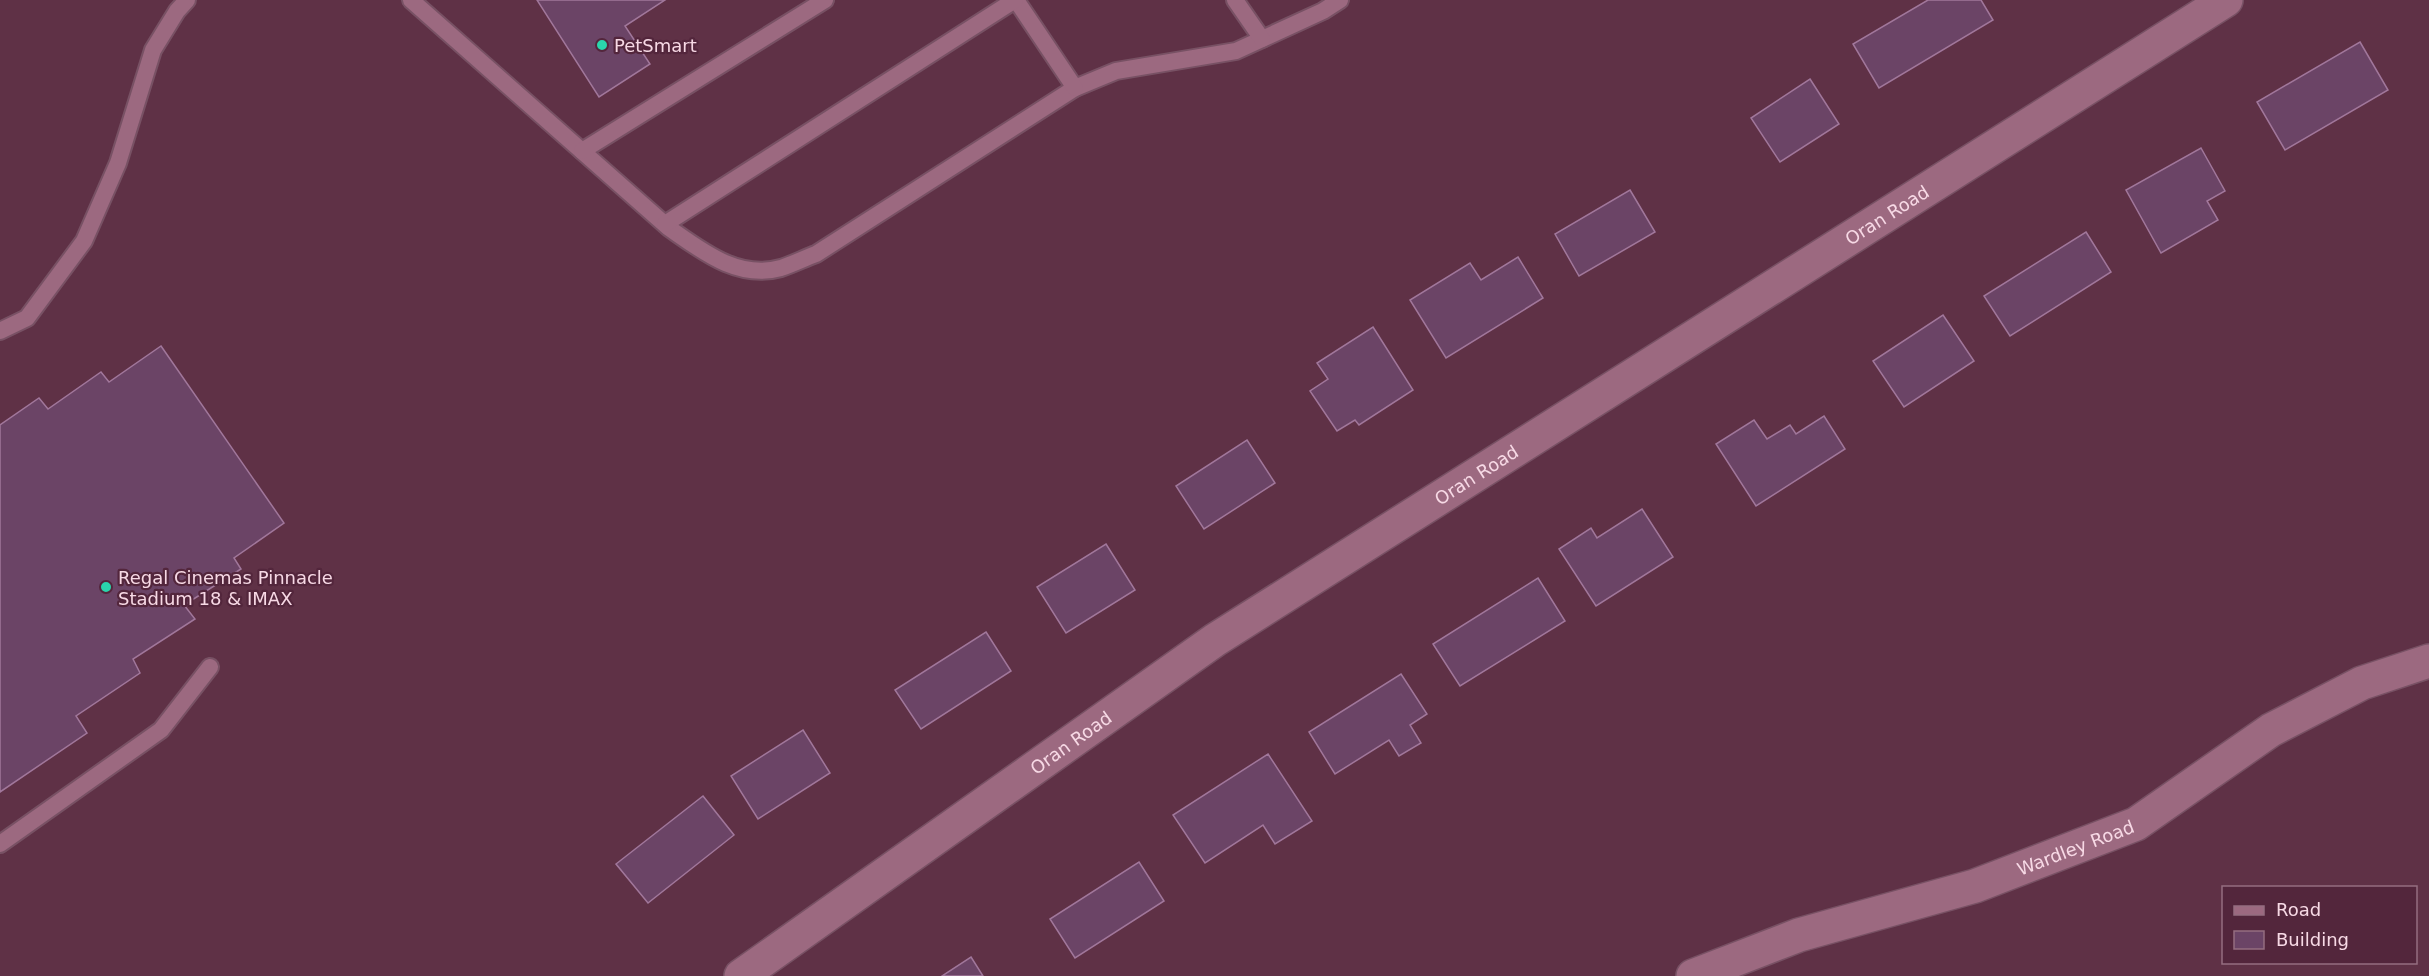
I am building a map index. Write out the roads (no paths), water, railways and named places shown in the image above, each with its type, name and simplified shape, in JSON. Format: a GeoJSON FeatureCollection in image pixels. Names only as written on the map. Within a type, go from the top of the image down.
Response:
{"type":"FeatureCollection","features":[{"type":"Feature","properties":{"kind":"street","name":"Oran Road"},"geometry":{"type":"LineString","coordinates":[[741,976],[1215,640],[2226,0]]}},
{"type":"Feature","properties":{"kind":"street","name":"Wardley Road"},"geometry":{"type":"LineString","coordinates":[[1693,976],[1799,935],[1975,886],[2136,824],[2271,730],[2362,683],[2429,661]]}},
{"type":"Feature","properties":{"kind":"lane"},"geometry":{"type":"LineString","coordinates":[[0,331],[27,318],[84,241],[118,164],[153,50],[177,11],[187,0]]}},
{"type":"Feature","properties":{"kind":"lane"},"geometry":{"type":"LineString","coordinates":[[411,0],[665,224],[711,258],[734,267],[757,271],[779,268],[816,254],[1075,88],[1116,71],[1236,51],[1323,11],[1340,0]]}},
{"type":"Feature","properties":{"kind":"lane"},"geometry":{"type":"LineString","coordinates":[[582,151],[825,0]]}},
{"type":"Feature","properties":{"kind":"lane"},"geometry":{"type":"LineString","coordinates":[[665,224],[1016,0],[1075,88]]}},
{"type":"Feature","properties":{"kind":"lane"},"geometry":{"type":"LineString","coordinates":[[1235,0],[1262,39]]}},
{"type":"Feature","properties":{"kind":"lane"},"geometry":{"type":"LineString","coordinates":[[0,844],[161,730],[210,667]]}},
{"type":"Feature","properties":{"kind":"place","name":"PetSmart"},"geometry":{"type":"Point","coordinates":[602,45]}},
{"type":"Feature","properties":{"kind":"place","name":"Regal Cinemas Pinnacle Stadium 18 & IMAX"},"geometry":{"type":"Point","coordinates":[106,587]}}]}
